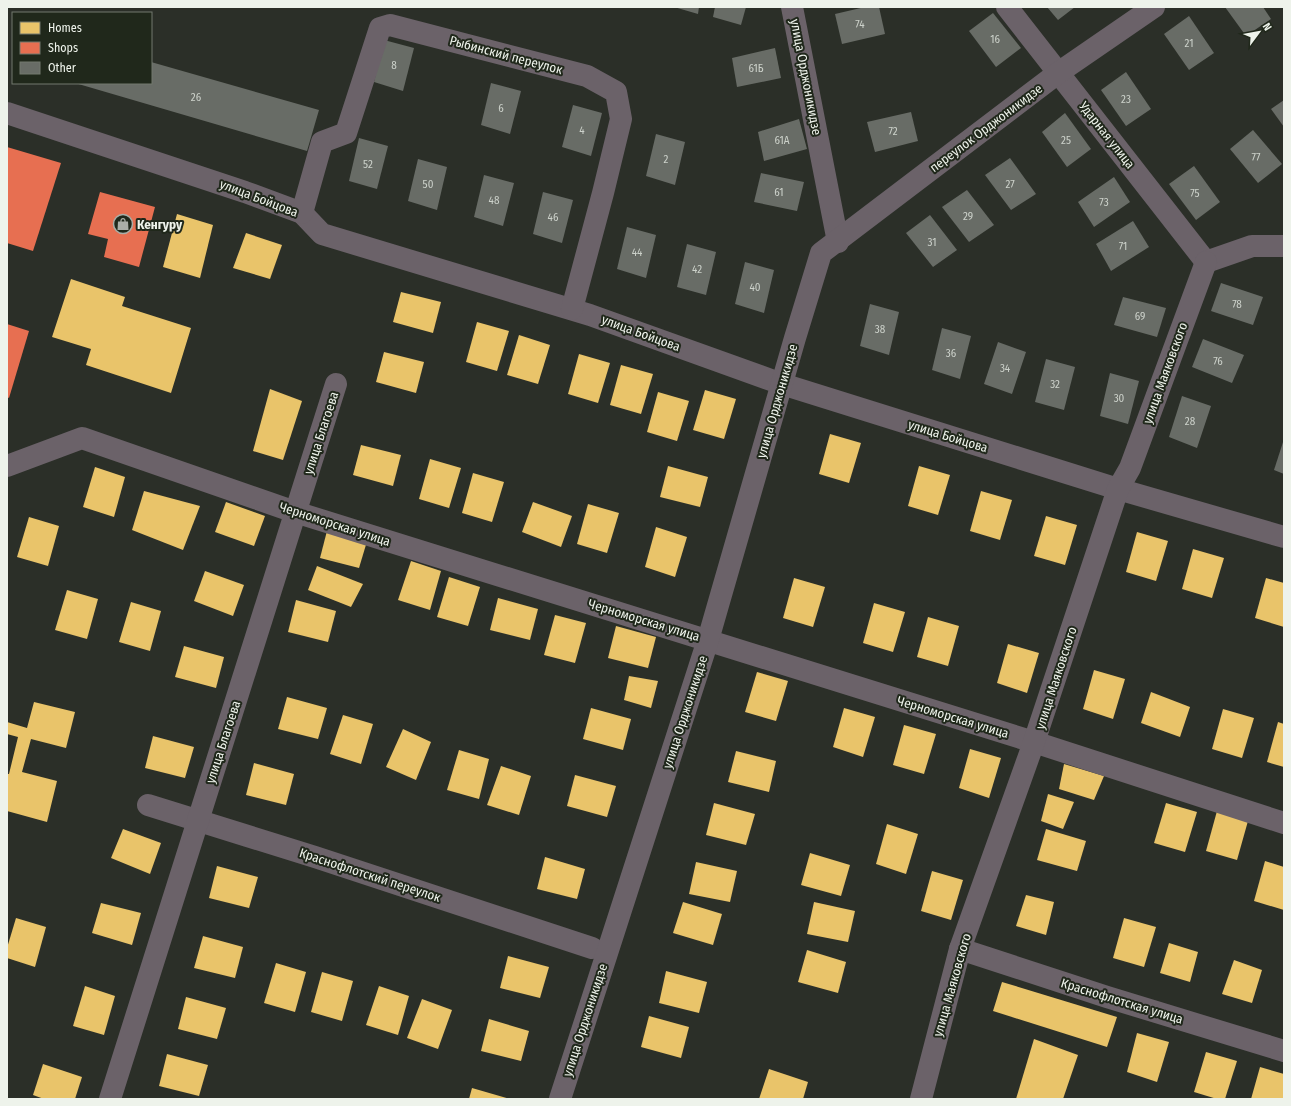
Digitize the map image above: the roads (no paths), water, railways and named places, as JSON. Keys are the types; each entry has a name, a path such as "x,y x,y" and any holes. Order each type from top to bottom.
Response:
{"street":[{"name":"улица Орджоникидзе","path":"560,1099 708,640 782,384 830,247 792,7"},
{"name":"Ударная улица","path":"1007,7 1206,262"},
{"name":"переулок Орджоникидзе","path":"830,247 1058,73 1154,7"},
{"name":"Рыбинский переулок","path":"302,213 322,142 346,133 380,28 390,25 587,76 616,92 621,119 572,309"},
{"name":"улица Бойцова","path":"7,113 245,192 302,213 322,234 572,309 782,384 1118,489 1284,537"},
{"path":"1206,262 1252,246 1284,246"},
{"name":"улица Маяковского","path":"921,1099 960,949 1034,742 1118,489 1130,468 1206,262"},
{"name":"улица Благоева","path":"110,1099 336,384"},
{"name":"Черноморская улица","path":"7,466 82,438 295,512 1034,742 1284,823"},
{"name":"Краснофлотский переулок","path":"148,805 314,857 592,948"},
{"name":"Краснофлотская улица","path":"960,949 1107,997 1284,1051"}],"place":[{"name":"Кенгуру","path":"123,224"}]}
